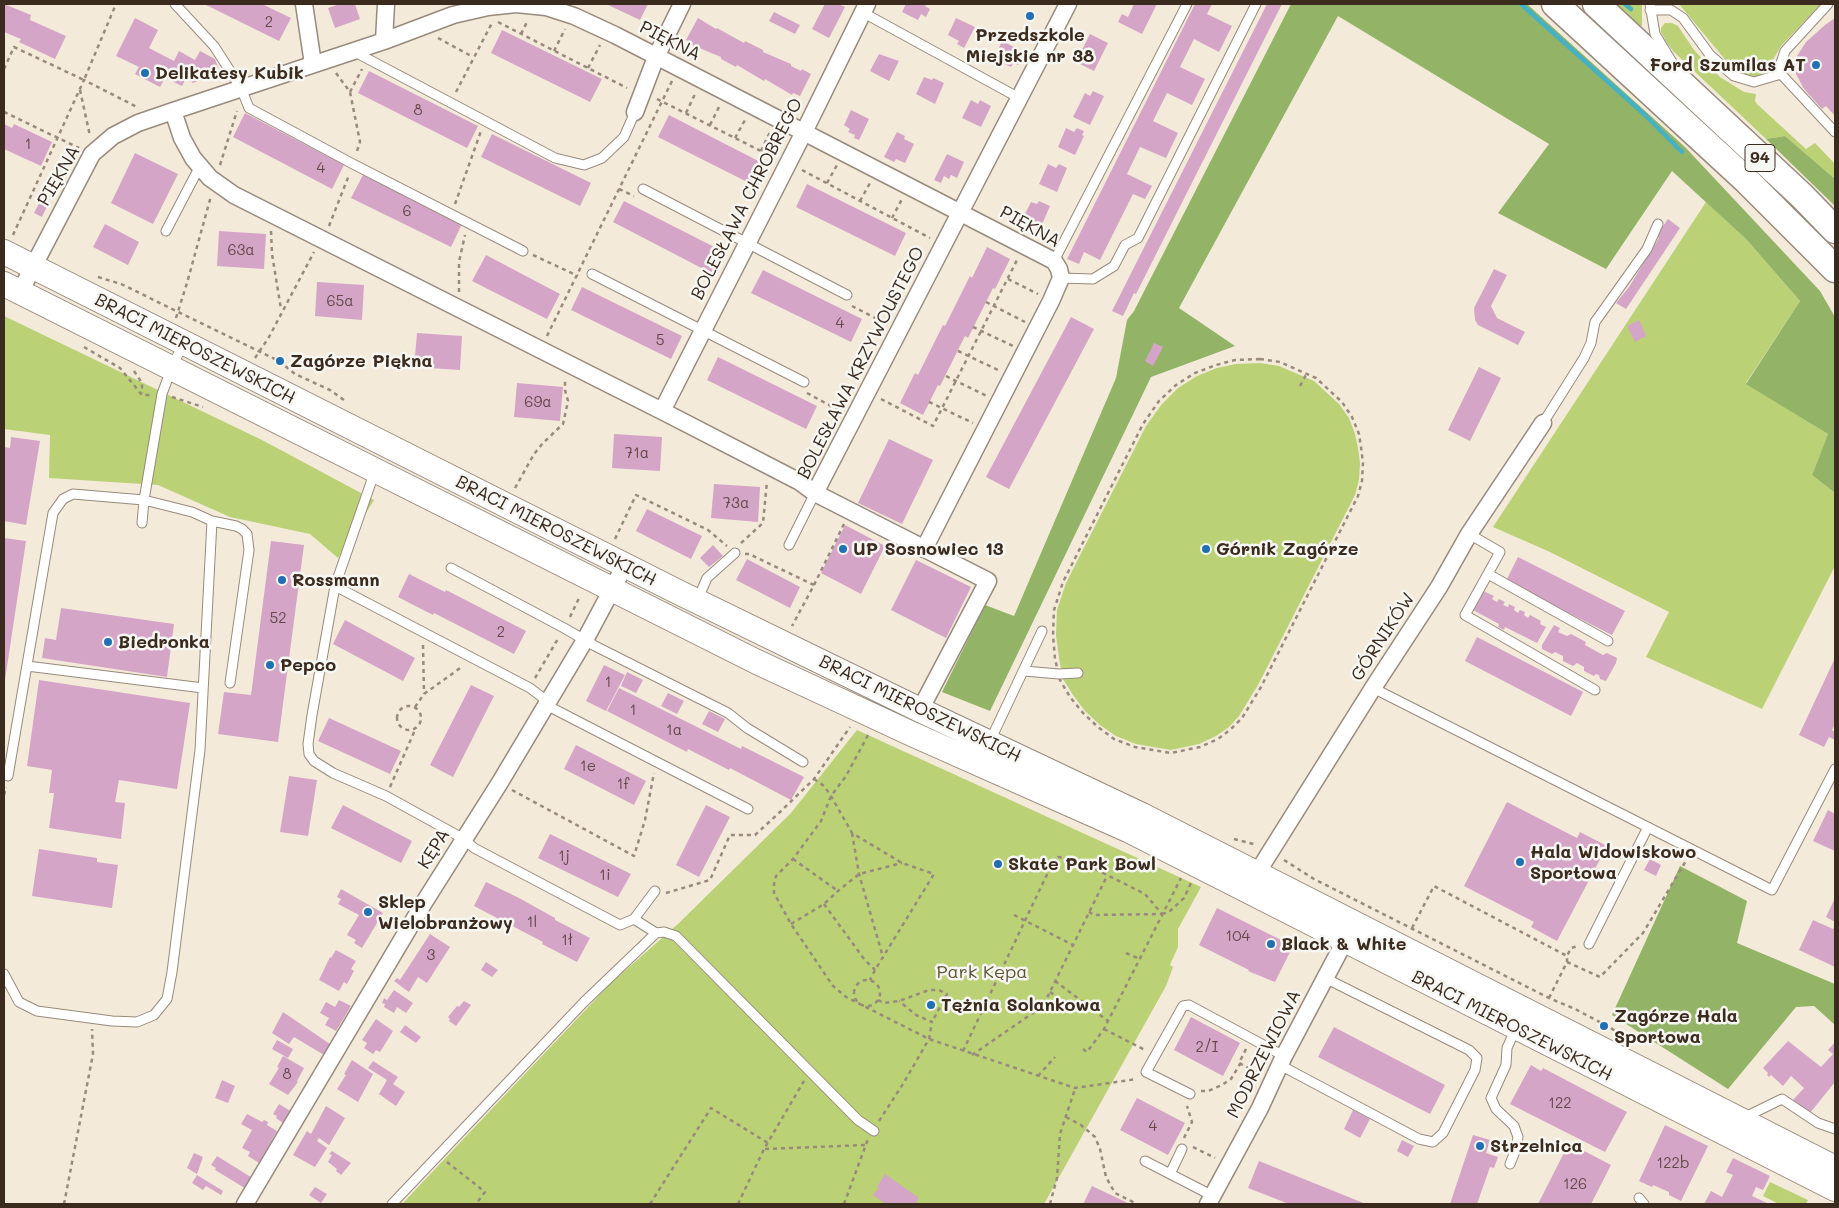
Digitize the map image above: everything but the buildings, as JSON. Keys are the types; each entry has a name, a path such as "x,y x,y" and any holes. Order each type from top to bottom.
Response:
{"main road":[{"name":"94","path":"1555,4 1746,180 1834,268"},
{"name":"94","path":"1596,4 1802,196 1835,230"},
{"name":"BRACI MIEROSZEWSKICH","path":"8,245 32,266 624,565 920,710 985,753 1128,830 1350,931 1835,1168"},
{"name":"BRACI MIEROSZEWSKICH","path":"12,288 757,662 1142,814 1257,873 1350,931 1516,1028 1835,1189"}],"street":[{"path":"304,4 313,64"},
{"path":"384,41 386,4"},
{"name":"PIĘKNA","path":"12,288 32,266 94,152 113,136 157,116 384,41 453,16 488,6 517,4 546,7 574,16 656,57 1054,261 1059,269 1061,278"},
{"path":"634,112 656,57 682,4"},
{"name":"BOLESŁAWA KRZYWOUSTEGO","path":"920,710 988,582 815,493 1068,4"},
{"name":"BOLESŁAWA CHROBREGO","path":"662,411 701,331 748,244 865,8"},
{"path":"173,111 182,138 193,158 210,178 234,195 662,411 800,482 815,493"},
{"path":"924,549 1000,402 1061,278"},
{"name":"GÓRNIKÓW","path":"1257,873 1439,587 1469,534 1543,423"},
{"name":"KĘPA","path":"245,1204 585,640 624,565"},
{"name":"MODRZEWIOWA","path":"1210,1200 1350,931"}],"lane":[{"path":"174,4 214,46 240,88 249,108 353,164 523,250"},
{"path":"1054,261 1187,4"},
{"path":"1061,278 1093,280 1114,266 1125,245 1138,238 1256,4"},
{"path":"1828,4 1785,51 1781,62 1781,74 1835,132"},
{"path":"1684,87 1656,34 1650,7 1664,7 1683,18 1710,55 1734,76 1754,82 1781,74"},
{"path":"865,8 1021,98"},
{"path":"353,51 555,158 584,165 602,158 624,138 634,112"},
{"path":"166,231 200,166"},
{"path":"643,189 847,295"},
{"path":"1543,423 1584,358 1591,343 1595,322 1647,249 1658,224"},
{"path":"592,274 804,382"},
{"path":"142,523 144,500 162,394 184,342"},
{"path":"375,471 335,586 310,724 309,754 314,761 333,773 386,796 464,839 474,848 620,926 634,919 655,891"},
{"path":"789,545 815,493"},
{"path":"4,775 8,776 53,513 63,499 73,494 144,500 192,512 212,521 236,526 247,534 249,550 230,683"},
{"path":"4,974 19,1002 37,1012 137,1022 154,1015 168,999 200,750 212,521"},
{"path":"1469,534 1500,552 1465,615 1595,690"},
{"path":"697,601 708,578 736,550"},
{"path":"451,568 594,646 728,713 747,728 802,762"},
{"path":"1488,574 1608,641"},
{"path":"335,586 530,688 547,701 552,708 748,809"},
{"path":"985,753 1042,631"},
{"path":"27,666 204,688"},
{"path":"1024,670 1059,674 1078,673"},
{"path":"1373,688 1772,890 1835,769"},
{"path":"1589,944 1648,827"},
{"path":"634,919 656,933"},
{"path":"392,1204 584,1002 656,933 664,932 676,936 858,1120 874,1131"},
{"path":"1190,1094 1146,1072 1183,1006 1189,1006 1251,1039 1282,1060 1420,1139 1433,1142 1443,1133 1475,1070 1476,1058 1469,1050 1325,978"},
{"path":"1510,1164 1518,1137 1514,1126 1496,1109 1491,1098 1506,1065 1507,1048 1516,1028"},
{"path":"1740,1120 1754,1111 1782,1099 1813,1120 1835,1129"},
{"path":"1170,1174 1182,1149"},
{"path":"1145,1161 1170,1174 1210,1200"}],"path":[{"path":"8,245 84,80 116,4"},
{"path":"521,34 530,17"},
{"path":"451,103 493,20 588,68 663,101 781,161"},
{"path":"554,51 566,26"},
{"path":"430,34 473,57"},
{"path":"588,68 602,41"},
{"path":"4,69 5,63 14,48 157,116"},
{"path":"540,350 663,101 673,77"},
{"path":"80,88 94,152"},
{"path":"686,113 697,90"},
{"path":"710,125 721,102"},
{"path":"4,112 58,138 94,152"},
{"path":"735,138 747,116"},
{"path":"451,213 485,120"},
{"path":"761,151 772,129"},
{"path":"827,184 839,162"},
{"path":"796,167 934,240"},
{"path":"860,201 872,179"},
{"path":"178,313 211,195"},
{"path":"892,218 904,196"},
{"path":"459,310 459,262 469,222"},
{"path":"270,225 272,254 282,311"},
{"path":"254,360 258,350 269,337 316,249"},
{"path":"523,250 594,284 604,281"},
{"path":"877,397 933,426 1020,254"},
{"path":"95,276 121,284 196,322 210,326 284,363 295,374 334,393"},
{"path":"1008,279 1051,301"},
{"path":"986,302 1037,328"},
{"path":"974,327 1025,352"},
{"path":"79,343 90,352 120,368 142,395"},
{"path":"958,351 1012,377"},
{"path":"1260,359 1280,362 1307,373 1330,389 1352,417 1362,447 1362,481 1358,496 1344,525 1261,687 1242,718 1231,729 1218,739 1200,747 1171,753 1135,747 1114,739 1083,713 1070,697 1060,680 1053,635 1054,610 1063,582 1143,424 1159,401 1176,385 1216,365 1235,360 1260,359"},
{"path":"1300,386 1307,373"},
{"path":"515,488 543,442 563,424 568,401 564,390 564,376"},
{"path":"946,376 1000,402"},
{"path":"142,383 142,395"},
{"path":"142,395 162,394 205,407"},
{"path":"929,402 986,429"},
{"path":"736,550 763,523 767,480"},
{"path":"615,538 636,495 708,530 736,550 749,554 814,585"},
{"path":"791,628 851,512"},
{"path":"530,688 580,596"},
{"path":"423,632 424,694"},
{"path":"415,708 424,694 473,659"},
{"path":"386,796 421,718 418,710 415,708 404,707 400,709 397,716 398,724 408,731 416,729"},
{"path":"655,891 668,894 710,880 730,835 755,835 814,779 854,721"},
{"path":"871,729 846,776 831,796 821,821 793,859 776,876 774,893 791,924 833,986 846,997 928,1039 1075,1088 1136,1079 1150,1074"},
{"path":"499,784 634,856 645,820 657,761"},
{"path":"814,779 824,786 852,833 859,874 883,957"},
{"path":"852,833 902,863 934,874 870,980"},
{"path":"1567,962 1600,977 1643,933 1681,871 1692,849"},
{"path":"962,1051 1051,866 1058,857 1075,859 1145,894 1162,914"},
{"path":"793,859 838,891"},
{"path":"791,924 824,904 859,874 902,863"},
{"path":"1083,1049 1087,1052 1104,1029 1184,873"},
{"path":"972,1054 1043,1006 1108,876"},
{"path":"1090,912 1094,915 1162,914 1169,912 1184,898 1194,878"},
{"path":"1412,928 1434,886 1566,956"},
{"path":"824,904 864,959 875,970"},
{"path":"1014,915 1073,945"},
{"path":"1549,998 1567,962 1566,956 1571,948 1589,944"},
{"path":"1126,953 1140,959"},
{"path":"1490,968 1549,998 1576,1009 1611,1028 1626,1039"},
{"path":"865,980 870,980 880,990 878,1000 870,1005 860,1003 855,995 857,985 865,980"},
{"path":"1055,981 1108,1020"},
{"path":"844,1204 866,1145 928,1039 932,1022 947,994 939,990 930,990 899,1001 884,1003 878,1000"},
{"path":"1050,992 1060,999"},
{"path":"899,1001 916,1015 932,1022"},
{"path":"64,1204 94,1054 91,1018"},
{"path":"1104,1029 1155,1055"},
{"path":"1229,1166 1182,1141 1192,1122 1186,1102 1192,1091 1208,1091 1222,1086 1231,1079 1251,1039"},
{"path":"1038,1076 1055,1057"},
{"path":"1240,1064 1273,1081"},
{"path":"738,1204 764,1149 810,1071"},
{"path":"1050,1204 1057,1178 1060,1134 1075,1088"},
{"path":"650,1204 711,1108 768,1143"},
{"path":"1066,1117 1081,1125 1095,1137 1100,1149 1106,1177 1115,1193 1137,1204"},
{"path":"764,1149 866,1145"},
{"path":"439,1155 485,1192 476,1204"}],"green space":[{"path":"1291,4 1527,4 1685,147 1820,291 1835,317 1835,493 1812,475 1828,434 1746,384 1800,301 1746,239 1672,171 1606,269 1498,213 1549,144 1338,16 1179,308 1235,346 1151,377 990,711 942,692 985,605 1014,616 1116,378 1127,320 1134,311"},
{"path":"1613,4 1642,4 1642,26 1639,26"},
{"path":"1679,4 1821,4 1781,46 1769,67 1758,77 1743,74 1728,63"},
{"path":"1665,23 1672,23 1678,26 1694,50 1720,77 1744,92 1756,94 1755,101 1757,104 1806,149 1815,143 1835,164 1835,179 1785,136 1766,139 1674,52 1661,32 1661,28"},
{"path":"1785,136 1835,179 1835,206 1766,139"},
{"path":"1706,202 1746,239 1800,301 1746,383 1828,434 1812,475 1835,493 1835,566 1762,709 1646,657 1669,612 1550,552 1493,527"},
{"path":"4,316 262,440 374,500 338,558 310,534 230,517 158,485 49,478 50,435 4,429"},
{"name":"Górnik Zagórze","path":"1260,363 1279,366 1314,381 1339,404 1349,418 1358,448 1360,463 1359,480 1355,495 1258,685 1239,716 1229,727 1199,744 1171,750 1136,744 1116,736 1100,725 1085,711 1063,679 1056,635 1057,610 1066,583 1146,426 1162,404 1178,388 1197,376 1217,368 1236,364"},
{"name":"Park Kępa","path":"857,730 1201,887 1178,929 1178,947 1170,965 1173,967 1166,986 1044,1204 402,1204 610,984 679,923 791,813"},
{"path":"1680,866 1747,901 1737,943 1835,984 1835,1025 1814,1006 1796,1007 1728,1089 1612,1015"},
{"path":"1770,1182 1808,1200 1806,1204 1779,1204 1763,1196"}],"waterway":[{"path":"1521,4 1644,114 1682,152"},
{"path":"1625,4 1631,9"}],"place":[{"name":"Przedszkole Miejskie nr 38","path":"1030,16"},
{"name":"Ford Szumilas AT","path":"1816,65"},
{"name":"Delikatesy Kubik","path":"145,73"},
{"name":"Zagórze Piękna","path":"280,361"},
{"name":"UP Sosnowiec 13","path":"843,549"},
{"name":"Górnik Zagórze","path":"1206,549"},
{"name":"Rossmann","path":"282,580"},
{"name":"Biedronka","path":"108,642"},
{"name":"Pepco","path":"270,665"},
{"name":"Hala Widowiskowo Sportowa","path":"1520,862"},
{"name":"Skate Park Bowl","path":"998,864"},
{"name":"Sklep Wielobranżowy","path":"368,912"},
{"name":"Black & White","path":"1271,944"},
{"name":"Tężnia Solankowa","path":"931,1005"},
{"name":"Zagórze Hala Sportowa","path":"1604,1026"},
{"name":"Strzelnica","path":"1480,1146"}]}
